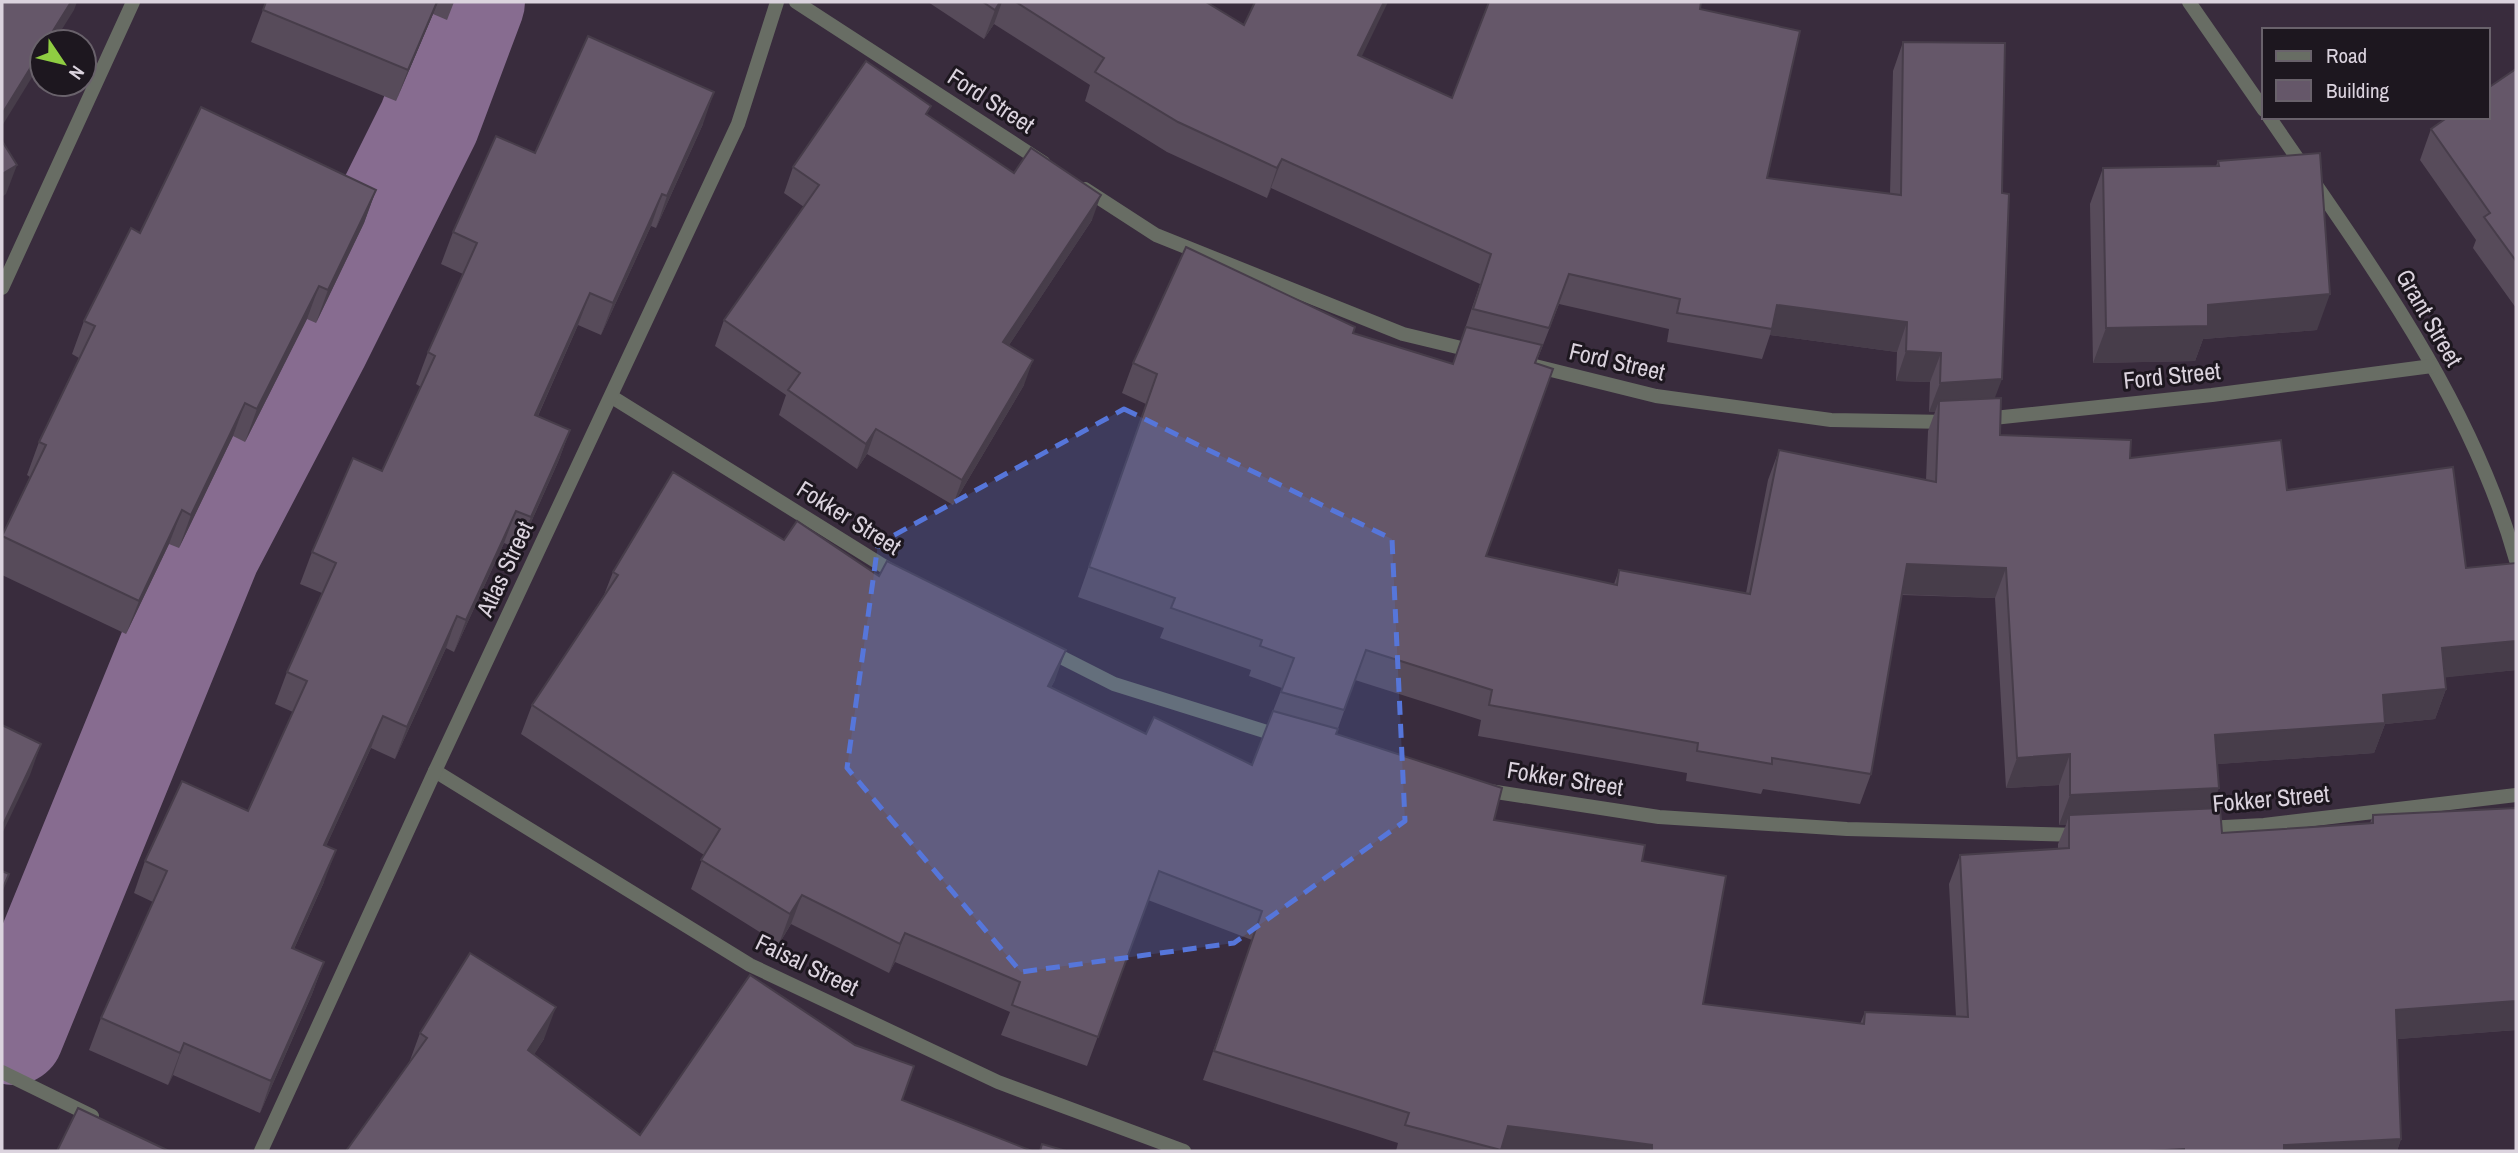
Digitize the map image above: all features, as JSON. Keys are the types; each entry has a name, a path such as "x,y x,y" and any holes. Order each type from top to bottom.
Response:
{"street":[{"name":"Atlas Street","path":"261,1151 435,771 738,124 777,2"},
{"name":"Ford Street","path":"796,2 1052,167"},
{"path":"2189,2 2262,107"},
{"path":"2,288 131,3"},
{"name":"Grant Street","path":"2270,119 2401,309 2475,453 2516,560"},
{"path":"1075,183 1156,235 1403,334 1496,356"},
{"name":"Ford Street","path":"1523,363 1656,396 1831,420 1952,422 2212,395 2432,366"},
{"name":"Fokker Street","path":"612,397 883,568 908,580"},
{"path":"1029,641 1114,684 1290,739"},
{"name":"Faisal Street","path":"435,771 750,965 998,1082 1184,1151"},
{"name":"Fokker Street","path":"1471,786 1660,817 1847,829 2090,835"},
{"name":"Fokker Street","path":"2183,830 2264,825 2516,795"},
{"path":"2,1072 104,1124"}],"highlighted area":[{"path":"1124,409 1392,539 1405,821 1234,943 1021,972 847,768 878,544"}],"building":[{"path":"2,2 71,2 55,28 28,28 28,72 2,114"},
{"path":"266,2 437,2 408,70 263,10"},
{"path":"983,2 1000,2 995,10"},
{"path":"1016,2 1206,2 1244,25 1255,2 1384,2 1358,55 1452,98 1489,2 1701,2 1700,9 1800,31 1767,178 1901,195 1903,42 2005,43 2002,193 2009,194 2002,379 1940,383 1941,353 1906,351 1907,322 1777,305 1772,329 1677,313 1680,299 1569,274 1549,328 1473,309 1491,254 1282,159 1277,168 1178,122 1095,72 1104,58"},
{"path":"588,36 714,92 667,196 662,194 613,303 590,293 535,415 570,430 531,517 516,511 466,620 457,616 407,727 383,716 324,845 336,850 292,948 324,962 271,1081 184,1043 180,1053 101,1018 167,871 145,861 182,781 248,811 307,681 287,672 336,563 312,552 353,458 382,471 435,356 428,352 477,243 453,232 496,136 535,153"},
{"path":"866,61 931,106 926,114 1014,173 1031,148 1101,195 1003,342 1033,360 962,480 876,429 866,444 788,390 800,373 724,320 819,185 793,167"},
{"path":"2516,69 2516,261 2484,217 2490,213 2431,129 2445,119 2490,119 2490,87"},
{"path":"201,107 376,190 328,290 319,286 257,409 245,403 191,515 182,510 139,601 2,536 46,445 39,442 95,326 84,321 131,228 140,233"},
{"path":"2,141 17,165 2,174"},
{"path":"2320,153 2330,294 2208,305 2208,326 2106,328 2103,168 2219,166 2218,161"},
{"path":"1186,247 1355,327 1353,333 1453,364 1466,327 1542,345 1535,363 1553,369 1486,556 1617,585 1619,570 1750,594 1779,450 1936,482 1939,401 2001,398 2000,435 2131,440 2130,458 2281,440 2287,490 2453,467 2466,568 2516,563 2516,641 2442,648 2446,689 2383,695 2385,723 2215,735 2219,788 2070,795 2070,754 2017,758 2006,568 1907,564 1871,774 1772,758 1772,764 1697,751 1698,743 1489,705 1492,690 1366,650 1344,710 1281,692 1294,658 1260,646 1262,640 1171,608 1175,598 1089,567 1157,374 1133,363"},
{"path":"673,472 784,540 797,521 879,576 887,561 1066,650 1048,686 1146,734 1154,717 1252,765 1273,711 1338,729 1336,734 1502,788 1494,820 1645,845 1642,861 1726,876 1703,1004 1864,1024 1865,1012 1968,1017 1960,855 2069,848 2069,815 2220,808 2222,833 2373,823 2373,815 2516,808 2516,1001 2396,1010 2401,1139 2284,1145 2284,1151 1652,1151 1652,1145 1508,1126 1501,1150 1405,1125 1409,1113 1214,1051 1262,911 1159,871 1098,1037 1012,1005 1020,982 905,933 900,944 802,895 790,914 701,860 720,829 532,705 618,575 613,572"},
{"path":"2,725 41,744 2,827"},
{"path":"2,871 9,874 2,890"},
{"path":"470,953 556,1007 528,1050 640,1135 750,975 855,1045 914,1066 902,1100 1032,1151 346,1151 427,1038 420,1033"},
{"path":"78,1108 169,1151 57,1151"},
{"path":"1042,1144 1066,1151 1040,1151"}],"waterway":[{"path":"13,1034 210,551 319,343 429,122 474,2"}]}
